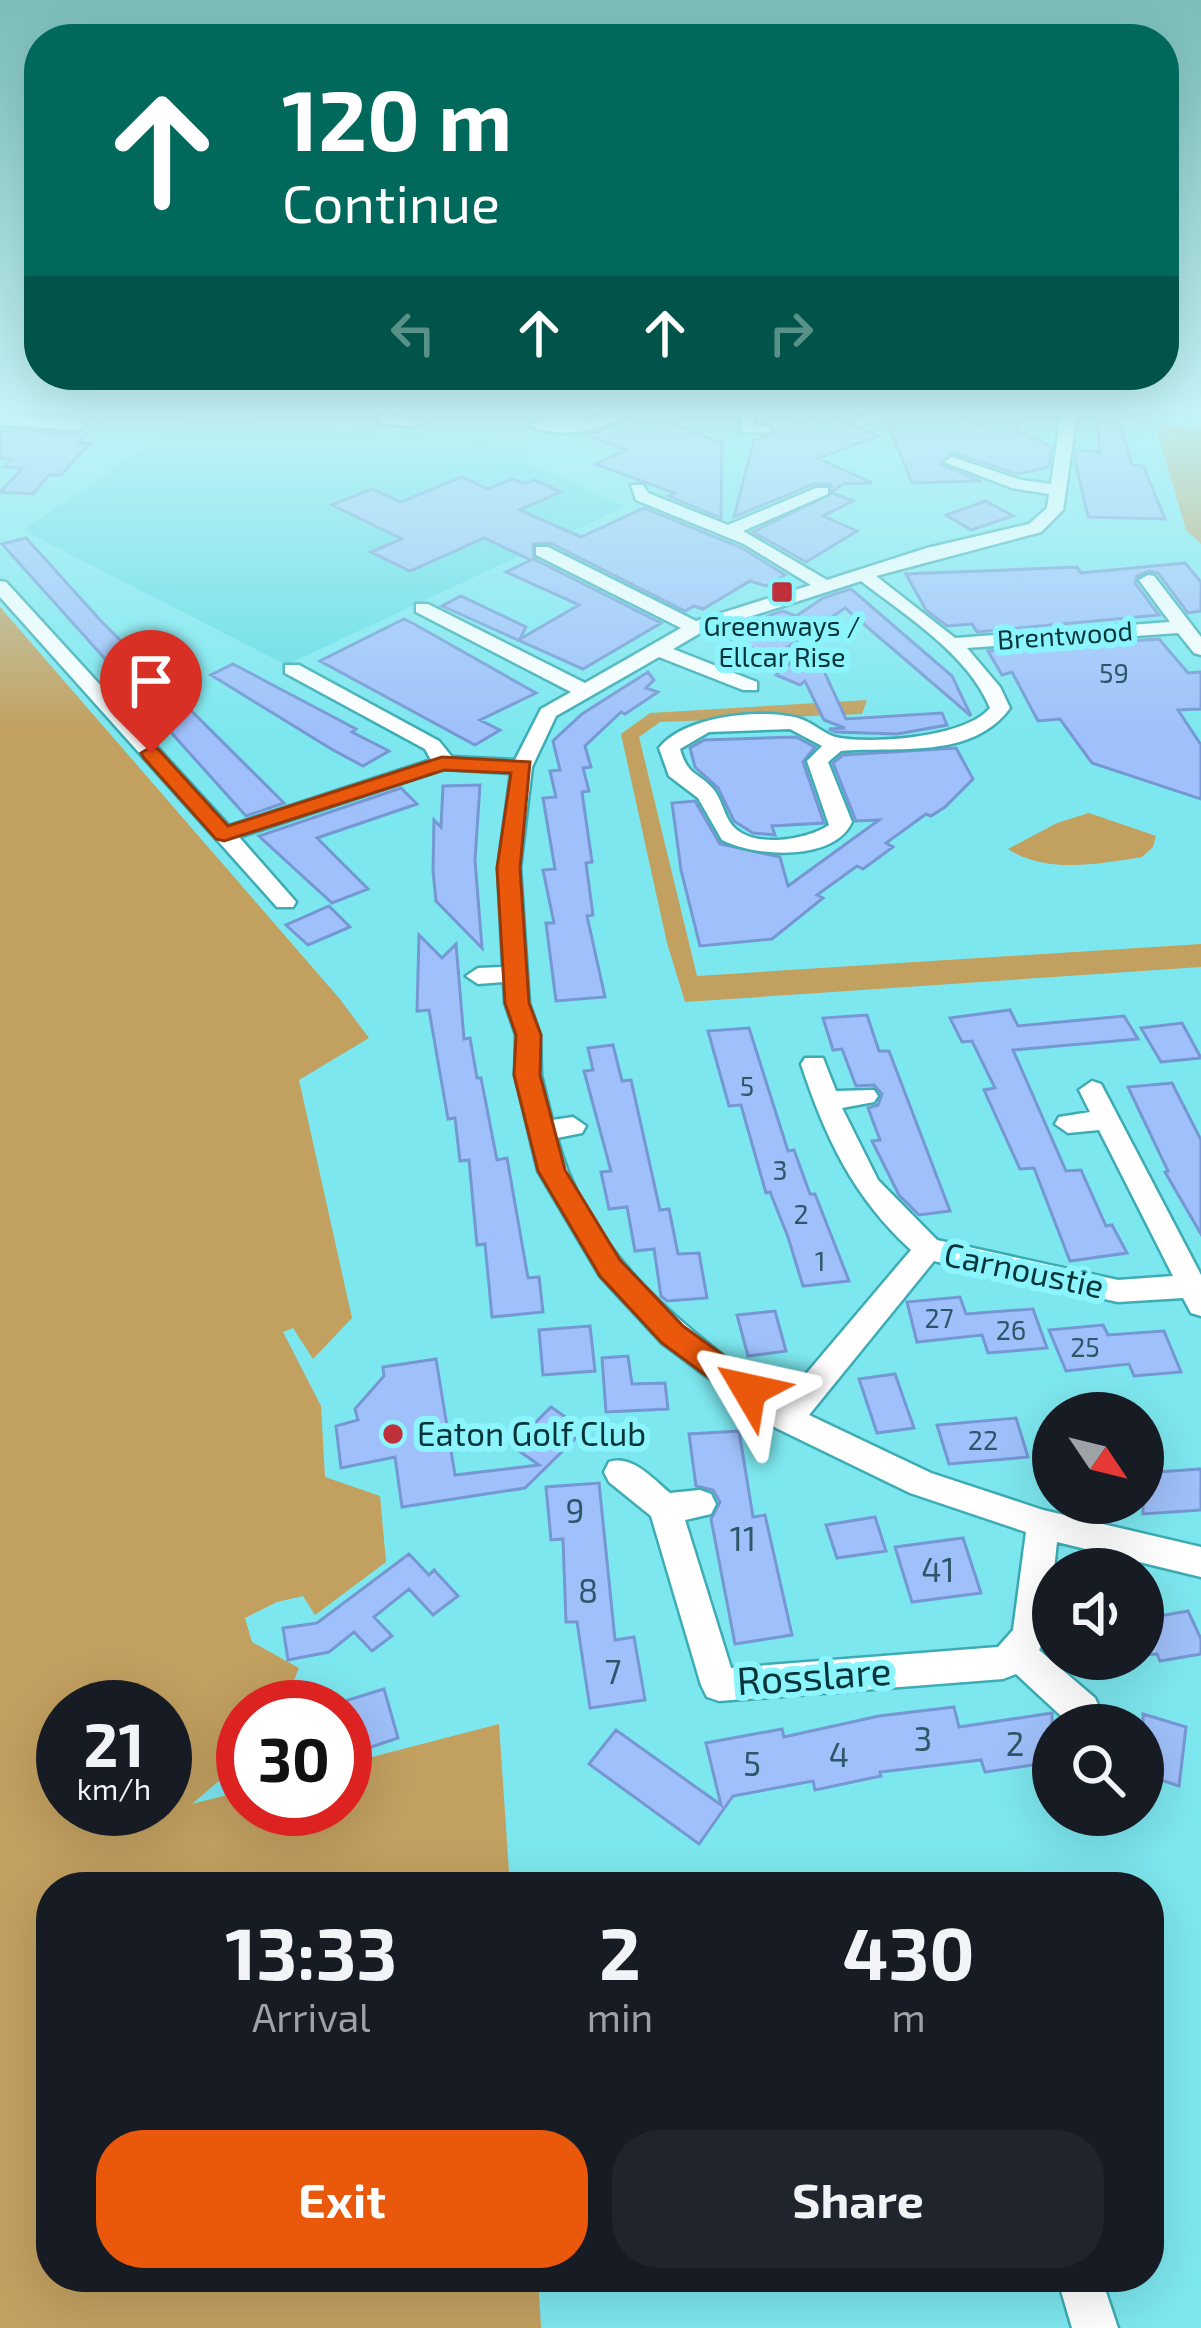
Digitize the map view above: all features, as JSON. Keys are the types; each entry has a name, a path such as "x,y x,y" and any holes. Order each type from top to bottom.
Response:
{"street":[{"path":"691,516 729,531 826,587"},
{"path":"729,531 760,516"},
{"path":"1032,1520 921,1484 787,1418 672,1335 610,1268 551,1171 539,1131 527,1075 528,1035 517,1003 509,868 522,767 548,712 695,628 947,548 1035,528 1048,516"},
{"path":"542,551 593,568 695,628"},
{"name":"Brentwood","path":"835,745 817,761 839,828 826,838 759,844 727,833 703,790 676,772 669,748 677,736 693,729 794,723 835,745 949,737 988,724 1000,708 998,697 946,644 864,575"},
{"name":"Brentwood","path":"1148,580 1201,649"},
{"path":"9,586 285,902"},
{"path":"422,608 475,628 583,691"},
{"name":"Brentwood","path":"946,644 1184,628"},
{"path":"654,648 743,678"},
{"path":"296,677 433,746 441,753 442,764"},
{"path":"224,835 442,764 522,767"},
{"path":"478,976 516,974"},
{"name":"Carnoustie","path":"814,1064 858,1178 891,1217 928,1249 1118,1291 1196,1295"},
{"name":"Carnoustie","path":"1092,1090 1196,1295"},
{"path":"826,1101 865,1096"},
{"path":"1068,1124 1105,1120"},
{"path":"539,1131 573,1126"},
{"name":"Carnoustie","path":"787,1418 928,1249"},
{"name":"Rosslare","path":"620,1472 682,1506 718,1684 1003,1663 1018,1654"},
{"path":"1075,1704 1018,1654 1030,1634 1043,1524 1201,1562"},
{"path":"1083,2292 1096,2328"}],"shaded area":[{"path":"44,516 605,516 286,665 23,530"},
{"path":"1182,516 1201,516 1201,544 1186,530"},
{"path":"0,607 369,1038 299,1080 352,1318 313,1359 293,1328 283,1332 321,1406 325,1477 380,1496 386,1562 315,1615 303,1596 277,1602 245,1618 252,1642 299,1668 294,1680 216,1680 216,1783 192,1804 216,1798 216,1836 372,1836 372,1757 499,1724 509,1872 36,1872 36,2292 539,2292 541,2328 0,2328"},
{"path":"867,700 862,714 660,722 639,737 697,976 1201,944 1201,967 685,1002 667,943 621,734 650,713"},
{"path":"1089,813 1156,836 1153,847 1142,857 1073,865 1039,862 1008,849 1057,823"}],"building":[{"path":"354,516 532,516 581,537 627,516 663,516 742,548 785,575 766,586 750,581 703,609 694,606 685,611 550,543 533,544 534,559 661,623 583,669 442,606 461,596 526,627 520,639 579,605 506,572 531,560 484,538 410,571 371,552 402,539"},
{"path":"786,516 824,516 857,531 806,562 753,532"},
{"path":"947,516 1013,516 971,530"},
{"path":"1164,516 1165,519 1088,517"},
{"path":"26,538 102,622 284,803 246,816 2,544"},
{"path":"1185,563 1201,582 1201,611 1188,613 1158,573 1149,571 1137,576 1135,583 1159,615 977,632 972,624 947,626 926,610 906,574 1077,567 1081,573"},
{"path":"851,589 952,676 971,716 845,608 772,657 733,640 770,615 783,611 796,616 823,598"},
{"path":"404,619 536,693 480,720 500,730 475,745 320,661"},
{"path":"1159,639 1188,673 1201,672 1201,709 1178,710 1201,745 1201,799 1092,763 1060,719 1038,721 1012,672 1002,675 988,651"},
{"path":"789,646 827,663 822,667 846,719 942,713 947,725 897,734 829,729 845,728 824,720 805,681 800,685 776,675 795,659"},
{"path":"233,664 389,751 363,766 333,750 211,675"},
{"path":"648,672 654,680 646,688 658,692 625,714 621,712 585,746 591,767 583,768 589,791 582,792 592,862 586,863 593,915 587,916 605,997 556,1001 546,923 554,923 543,870 555,869 543,798 556,797 550,771 560,770 553,741 582,714"},
{"path":"796,737 815,747 803,762 824,823 772,826 775,835 753,833 734,821 718,788 695,767 690,748 704,740"},
{"path":"956,748 973,779 945,807 931,816 926,814 886,843 893,847 817,895 823,898 772,939 700,946 681,870 672,803 695,801 720,844 780,857 788,886 879,820 856,821 833,763 843,755"},
{"path":"480,785 475,860 482,948 436,901 433,871 434,820 441,827 443,786"},
{"path":"401,788 417,804 317,838 368,889 332,903 259,836"},
{"path":"329,906 350,927 308,945 286,925"},
{"path":"419,935 442,958 456,944 464,1039 470,1038 477,1078 481,1078 497,1160 507,1158 528,1278 539,1277 543,1312 492,1317 485,1244 477,1245 469,1160 460,1161 455,1118 448,1119 429,1010 417,1011"},
{"path":"1010,1010 1018,1026 1124,1016 1138,1039 1013,1050 1066,1171 1081,1170 1106,1226 1112,1225 1127,1253 1070,1261 1034,1168 1020,1169 984,1090 995,1088 972,1041 962,1042 950,1018"},
{"path":"867,1015 879,1051 889,1051 950,1211 919,1215 899,1195 872,1141 880,1140 868,1108 878,1105 882,1094 874,1085 856,1086 842,1049 833,1050 823,1018"},
{"path":"1182,1023 1201,1058 1161,1062 1141,1028"},
{"path":"749,1028 788,1151 794,1150 810,1194 815,1194 849,1281 803,1286 788,1237 770,1192 766,1193 741,1105 729,1106 708,1031"},
{"path":"613,1045 622,1081 631,1080 660,1210 669,1209 678,1254 699,1253 707,1298 667,1301 661,1296 654,1249 635,1251 627,1207 609,1209 601,1172 611,1171 584,1071 593,1070 588,1048"},
{"path":"1172,1083 1201,1140 1201,1234 1165,1172 1128,1087"},
{"path":"960,1297 966,1314 1033,1309 1047,1348 988,1353 982,1335 917,1342 907,1302"},
{"path":"775,1311 786,1351 748,1356 737,1315"},
{"path":"1103,1325 1108,1335 1164,1331 1181,1372 1134,1376 1129,1364 1066,1371 1049,1330"},
{"path":"590,1326 595,1371 543,1375 539,1330"},
{"path":"628,1356 632,1384 665,1383 668,1409 606,1412 602,1358"},
{"name":"Eaton Golf Club","path":"436,1359 455,1475 539,1465 512,1446 551,1407 584,1430 525,1488 402,1507 395,1457 341,1468 336,1426 358,1420 355,1409 384,1376 383,1367"},
{"path":"895,1374 914,1428 877,1433 859,1379"},
{"path":"1016,1418 1028,1457 949,1464 937,1425"},
{"path":"739,1431 753,1517 765,1515 792,1635 735,1644 711,1519 720,1502 713,1490 696,1486 689,1434"},
{"path":"1201,1469 1201,1510 1164,1513 1164,1472"},
{"path":"599,1483 615,1640 634,1637 645,1700 590,1708 577,1622 566,1622 563,1539 551,1540 546,1487"},
{"path":"875,1517 886,1551 837,1558 826,1525"},
{"path":"963,1538 981,1593 912,1602 895,1547"},
{"path":"409,1554 429,1575 434,1570 458,1596 433,1615 409,1589 374,1617 392,1636 372,1651 354,1632 329,1652 288,1660 283,1628 317,1623"},
{"path":"1188,1611 1201,1639 1201,1654 1164,1660 1164,1615"},
{"path":"384,1689 398,1738 372,1747 372,1693"},
{"path":"954,1707 959,1727 1032,1716 1032,1765 985,1772 981,1760 880,1772 881,1776 815,1790 813,1781 733,1796 699,1844 589,1764 616,1730 721,1805 706,1743 782,1729 784,1737 879,1716"},
{"path":"1164,1720 1186,1727 1179,1786 1164,1781"}],"place":[{"name":"Greenways / Ellcar Rise","path":"782,592"},
{"name":"Eaton Golf Club","path":"393,1434"}],"route":[{"path":"151,753 224,835 401,773 462,762 522,767 509,868 517,1003 528,1035 527,1075 551,1171 610,1268 672,1335 749,1390"}]}
